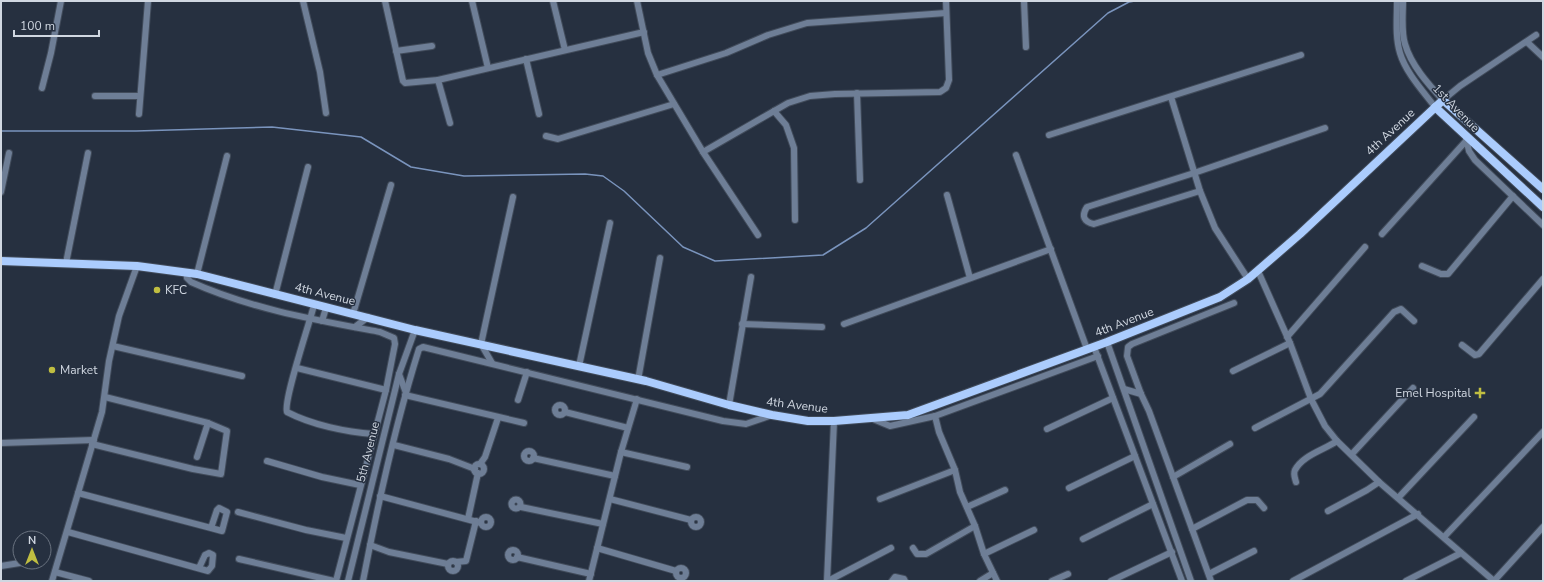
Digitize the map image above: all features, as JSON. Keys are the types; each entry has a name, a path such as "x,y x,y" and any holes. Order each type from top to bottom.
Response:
{"main road":[{"name":"4th Avenue","path":"1,261 137,266 197,274 415,330 638,380 728,405 772,415 808,421 834,421 908,415 1107,342 1220,297 1258,271 1443,100"},
{"name":"1st Avenue","path":"1443,100 1543,189"},
{"name":"1st Avenue","path":"1435,107 1466,139 1543,207"}],"street":[{"path":"42,88 52,53 61,1"},
{"path":"139,114 148,1"},
{"path":"303,1 320,72 326,113"},
{"path":"385,1 402,81 405,84 438,80 644,32"},
{"path":"472,1 488,68"},
{"path":"553,1 565,50"},
{"path":"637,1 648,53 657,76 703,152 758,235"},
{"path":"703,152 788,103 810,96 857,93 940,92 946,88 949,80 946,1"},
{"path":"1024,1 1026,48"},
{"name":"1st Avenue","path":"1397,1 1400,24 1408,51 1431,87 1443,100"},
{"name":"1st Avenue","path":"1403,1 1397,41 1400,54 1414,80 1435,107"},
{"path":"657,76 726,53 768,36 807,23 946,13"},
{"name":"4th Avenue","path":"1443,100 1483,70 1536,35"},
{"path":"1526,42 1543,57"},
{"path":"396,51 432,46"},
{"path":"1049,135 1301,54"},
{"path":"526,59 539,114"},
{"path":"438,80 450,123"},
{"path":"857,93 860,180"},
{"path":"95,96 140,96"},
{"path":"1171,97 1200,191 1215,228 1248,279"},
{"path":"546,136 558,139 674,104"},
{"path":"774,111 786,126 794,148 795,220"},
{"path":"1200,191 1094,224 1087,222 1084,219 1084,212 1087,207 1194,173 1324,128"},
{"path":"1382,234 1466,139 1475,160 1543,225"},
{"path":"1,192 9,153"},
{"path":"66,263 88,153"},
{"path":"1016,155 1090,348 1098,356 1182,581"},
{"path":"197,274 227,156"},
{"path":"275,294 308,167"},
{"path":"353,314 391,186"},
{"path":"947,195 970,278"},
{"path":"1422,266 1441,274 1448,274 1513,196"},
{"path":"492,363 481,344 513,197"},
{"path":"579,366 610,223"},
{"path":"1232,371 1288,340 1365,247"},
{"path":"844,324 1051,249"},
{"path":"638,380 660,258"},
{"path":"52,581 68,532 105,397 119,316 137,266"},
{"path":"1258,271 1311,398 1325,426 1337,441 1379,482 1399,497 1494,581 1543,527"},
{"path":"186,272 187,278 191,282 220,295 322,321 380,332 394,338 395,344 386,390 335,581 239,558"},
{"path":"728,405 751,278"},
{"path":"1462,345 1475,355 1479,354 1543,279"},
{"path":"1211,581 1149,411 1127,356 1128,347 1138,341 1234,303"},
{"path":"314,305 285,408 287,412 323,424 351,431 374,434"},
{"path":"322,321 326,308"},
{"path":"1255,428 1320,394 1394,312 1401,310 1414,321"},
{"path":"355,327 368,317"},
{"path":"742,324 822,327"},
{"name":"5th Avenue","path":"348,581 399,374 415,330"},
{"path":"1107,342 1191,581"},
{"path":"113,346 242,376"},
{"path":"363,581 380,496 406,394 419,349 423,347 736,424 750,424 772,415"},
{"path":"872,418 890,426 935,416 1098,356"},
{"path":"297,368 386,390"},
{"path":"518,400 527,372"},
{"path":"399,374 406,394"},
{"path":"1352,454 1413,388"},
{"path":"1124,389 1141,394"},
{"path":"406,394 498,418 524,423"},
{"path":"379,415 384,405 394,396"},
{"path":"1,443 93,442 193,470 221,474 228,431 208,423 105,397"},
{"path":"1047,429 1114,398"},
{"path":"589,581 621,452 637,399"},
{"path":"565,412 628,428"},
{"path":"935,416 939,432 955,470 960,492 975,526 984,554 998,581"},
{"path":"1399,497 1474,417"},
{"path":"468,519 476,464 480,464 485,457 498,418"},
{"path":"834,421 828,581 891,548"},
{"path":"197,457 208,423"},
{"path":"1444,537 1543,432"},
{"path":"1296,482 1294,474 1295,469 1308,456 1337,441"},
{"path":"1173,477 1230,444"},
{"path":"394,445 449,459 476,471"},
{"path":"621,452 687,467"},
{"path":"1069,488 1135,456"},
{"path":"533,458 615,476"},
{"path":"267,461 322,477 360,485"},
{"path":"880,499 955,470"},
{"path":"1328,511 1379,482"},
{"path":"967,507 1005,490"},
{"path":"78,493 211,528"},
{"path":"370,545 388,552 448,564 453,561 466,561 479,522 380,496"},
{"path":"610,499 691,520"},
{"path":"1192,529 1247,500 1257,500 1264,508"},
{"path":"1083,539 1153,504"},
{"path":"521,507 603,524"},
{"path":"238,512 306,530 346,538"},
{"path":"1293,581 1418,514"},
{"path":"913,548 917,554 926,554 975,526"},
{"path":"984,554 1034,530"},
{"path":"68,532 199,568"},
{"path":"597,548 676,571"},
{"path":"1111,581 1172,552"},
{"path":"1209,574 1254,552"},
{"path":"1406,581 1461,552"},
{"path":"517,557 591,574"},
{"path":"1,566 12,564"},
{"path":"55,572 89,581"},
{"path":"980,581 993,573"},
{"path":"1052,581 1068,574"},
{"path":"892,581 896,577 904,579 905,581"}],"waterway":[{"path":"1,131 136,131 272,127 361,137 411,167 464,176 585,174 603,176 624,191 683,247 715,261 823,255 866,228 1108,13 1129,2 1135,1"}],"place":[{"name":"KFC","path":"157,290"},
{"name":"Market","path":"52,370"},
{"name":"Emel Hospital","path":"1480,393"}]}
